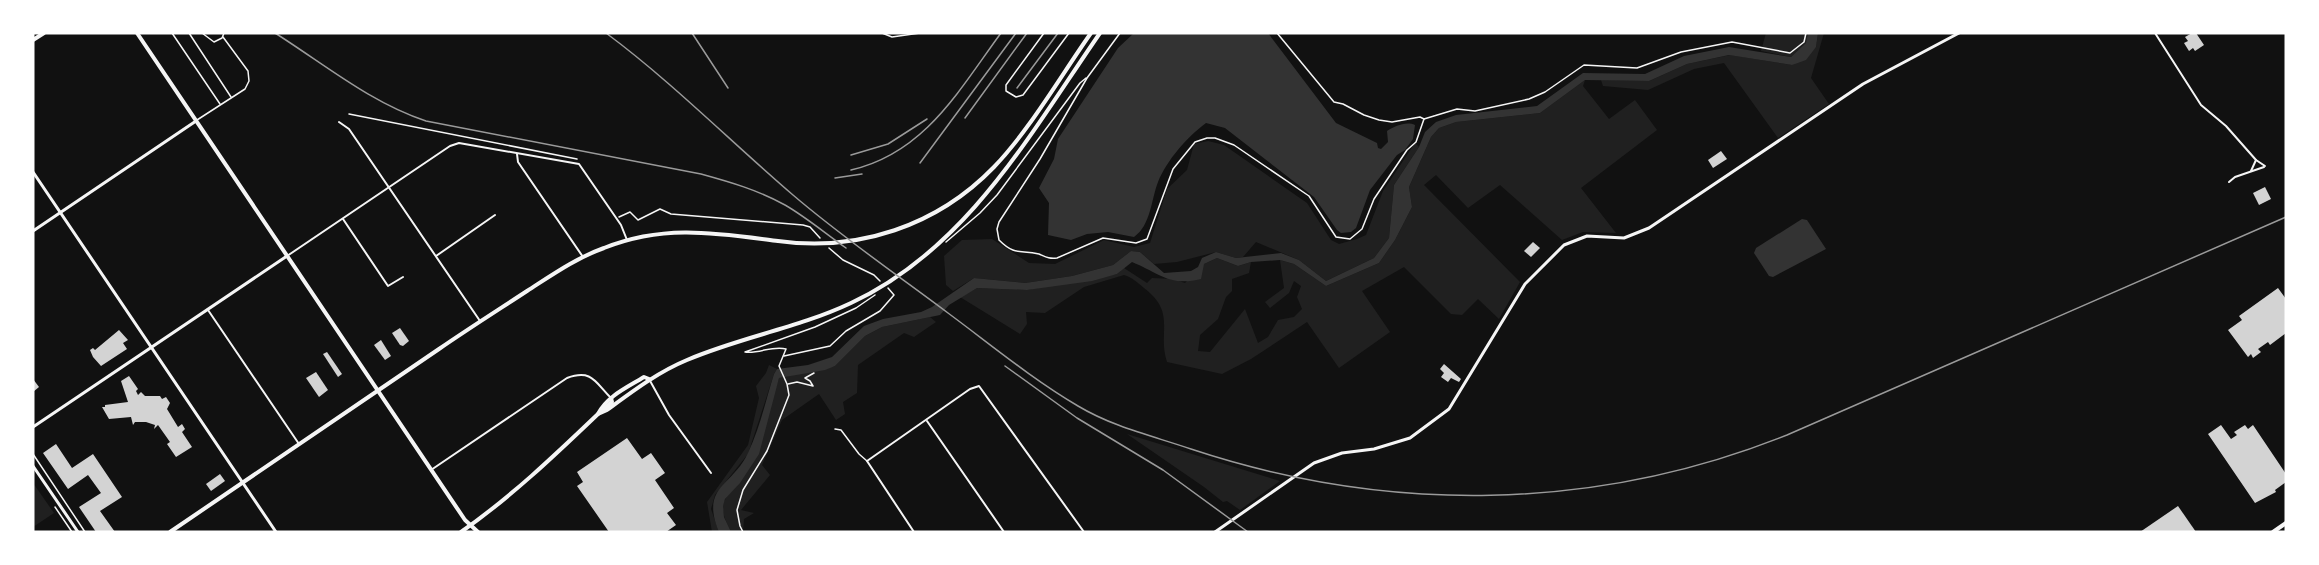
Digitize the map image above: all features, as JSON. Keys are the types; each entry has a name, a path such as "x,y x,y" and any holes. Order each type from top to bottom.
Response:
{"main road":[{"path":"33,40 44,33"},
{"path":"137,33 469,526 477,532"},
{"path":"170,532 480,321 565,266 583,257 627,240 658,233 688,231 807,244 850,242 890,232 928,217 960,196 987,173 1010,148 1091,33"},
{"path":"598,414 607,411 649,379 688,359 798,325 873,294 923,258 966,222 1008,166 1100,33"},
{"path":"461,532 526,482 598,414 611,398 644,377 649,379"},
{"path":"2273,532 2286,523"},
{"path":"469,526 470,532"}],"street":[{"path":"1215,532 1314,463 1341,453 1374,449 1410,438 1432,424 1449,409 1525,284 1564,244 1587,236 1624,238 1649,228 1863,84 1959,33"},
{"path":"2155,33 2201,105 2226,126 2256,160 2265,166 2235,177 2229,182"},
{"path":"33,231 196,121"},
{"path":"339,122 349,129 480,321"},
{"path":"33,427 450,146 459,143 574,163 582,168 616,218 627,240"},
{"path":"517,153 518,162 583,257"},
{"path":"2251,171 2256,160"},
{"path":"33,172 276,532"},
{"path":"436,256 495,215"},
{"path":"343,219 388,286 403,277"},
{"path":"207,309 299,444"},
{"path":"431,470 567,378 581,374 588,376 611,398"},
{"path":"649,379 669,415 711,473"},
{"path":"914,532 867,461 975,386 979,386 1084,532"},
{"path":"926,420 1004,532"},
{"path":"33,465 78,532"}],"lane":[{"path":"172,33 221,105"},
{"path":"189,33 231,98"},
{"path":"202,33 214,42 223,37 224,33"},
{"path":"1044,33 1006,85 1006,91 1016,97 1023,95 1069,33"},
{"path":"196,121 244,89 250,76 223,37"},
{"path":"835,429 841,430 867,461"}],"path":[{"path":"882,33 892,37 920,33"},
{"path":"1120,33 1087,78 1040,159 999,222 997,229 999,240 1018,253 1037,254 1050,259 1103,238 1136,243 1147,239 1173,169 1195,142 1207,138 1215,138 1234,145 1309,196 1336,237 1350,239 1362,229 1374,199 1416,142 1424,119"},
{"path":"1277,33 1334,102 1348,106 1364,115 1392,122 1420,117 1424,119 1457,109 1475,111 1529,99 1545,92 1584,65 1637,68 1681,52 1732,42 1790,53 1804,42 1806,33"},
{"path":"966,222 980,213 997,195 1048,124 1080,83 1087,78"},
{"path":"349,114 448,135 574,157 583,164 582,168"},
{"path":"616,218 630,212 638,220 660,209 670,214 803,225 816,232 843,260 874,275 894,295 880,311 846,330 830,346 792,353 784,357"},
{"path":"792,353 781,347 752,353 745,352 815,327 856,308 873,294"},
{"path":"743,532 737,510 742,490 767,451 788,397 787,384 779,366 786,349"},
{"path":"787,384 797,382 813,386 805,378 814,373"},
{"path":"33,454 85,532"}],"shaded area":[{"path":"1134,33 1268,33 1336,123 1377,143 1378,148 1381,149 1388,142 1387,131 1393,127 1415,125 1413,139 1405,150 1397,155 1370,190 1356,228 1351,232 1341,233 1337,230 1314,197 1225,128 1206,123 1172,157 1158,182 1144,226 1134,237 1108,232 1087,234 1071,240 1048,235 1049,203 1039,188 1054,159 1058,139 1118,48"},
{"path":"1766,33 1808,33 1807,43 1791,57 1761,51"},
{"path":"1808,33 1818,33 1816,47 1806,60 1792,65 1729,55 1687,64 1649,81 1585,80 1540,113 1456,122 1439,128 1431,137 1409,187 1412,207 1395,240 1379,263 1326,286 1294,264 1280,260 1251,262 1238,266 1217,258 1204,264 1201,279 1190,281 1165,278 1132,262 1117,274 1092,281 1027,290 977,288 949,305 940,315 882,327 865,336 835,366 825,370 779,378 759,454 740,483 725,499 724,517 731,532 719,532 713,505 716,496 748,453 777,369 808,365 832,357 864,326 883,319 921,312 974,278 1025,283 1072,276 1113,265 1131,251 1140,252 1164,273 1191,271 1198,267 1202,258 1216,252 1236,258 1281,253 1299,260 1326,281 1374,258 1389,238 1394,185 1419,147 1425,132 1436,122 1456,115 1537,106 1583,73 1645,74 1684,56 1729,47 1791,57 1806,43"},
{"path":"1818,33 1824,33 1811,78 1829,104 1778,138 1724,63 1694,69 1648,90 1603,86 1601,80 1649,81 1687,64 1730,55 1792,65 1816,47"},
{"path":"1585,80 1583,86 1609,119 1635,100 1657,130 1581,188 1616,233 1583,232 1562,240 1500,185 1468,208 1436,175 1424,185 1520,282 1499,319 1478,299 1462,315 1451,314 1404,267 1362,291 1390,332 1339,368 1307,322 1251,359 1222,374 1167,362 1164,351 1163,314 1160,306 1144,288 1124,275 1084,287 1045,313 1026,312 1027,324 1020,334 960,297 977,288 1027,290 1117,274 1124,268 1147,283 1152,278 1173,279 1185,283 1204,264 1217,258 1238,266 1251,262 1249,273 1232,279 1232,291 1226,297 1218,319 1200,335 1198,351 1210,352 1245,309 1258,343 1268,337 1278,320 1294,317 1302,309 1297,297 1301,286 1294,281 1289,293 1270,308 1265,302 1284,288 1280,260 1294,264 1326,286 1379,263 1395,240 1412,207 1409,187 1431,137 1439,128 1456,122 1540,113"},
{"path":"1208,141 1224,145 1307,203 1331,240 1339,244 1366,235 1383,191 1415,143 1419,147 1394,185 1389,238 1374,258 1326,281 1299,260 1256,242 1243,257 1236,258 1216,252 1177,262 1154,264 1140,252 1131,251 1113,265 1072,276 1025,283 974,278 953,291 946,285 944,256 962,240 992,239 1029,263 1055,264 1104,240 1134,247 1150,243 1167,189 1187,170 1194,144"},
{"path":"1802,219 1807,220 1826,249 1773,277 1769,276 1754,253 1756,248"},
{"path":"930,317 936,322 914,337 904,333 858,365 857,393 843,402 845,414 836,420 819,394 782,420 762,465 770,475 741,510 754,513 744,519 743,532 731,532 724,516 724,501 741,479 762,429 779,378 835,366 865,336 882,327"},
{"path":"769,365 777,369 748,454 715,495 711,509 719,532 712,532 707,502 748,445 759,398 756,386"},
{"path":"1127,434 1280,481 1240,510 1227,501 1223,502"},
{"path":"33,483 54,513 33,527"}],"building":[{"path":"2196,33 2204,45 2195,51 2193,48 2189,51 2184,43 2188,41 2185,37"},
{"path":"1721,151 1727,159 1713,168 1708,160"},
{"path":"2265,187 2271,199 2259,205 2253,193"},
{"path":"1533,242 1540,248 1531,257 1524,251"},
{"path":"2278,288 2286,299 2286,333 2270,345 2268,342 2258,349 2261,352 2253,358 2251,354 2248,357 2228,330 2242,320 2239,316"},
{"path":"400,328 409,341 403,346 392,333"},
{"path":"119,330 128,340 123,343 127,349 101,366 90,350 93,348 95,350"},
{"path":"381,340 391,356 385,360 374,345"},
{"path":"327,352 342,374 338,377 323,354"},
{"path":"1444,364 1461,379 1459,382 1451,378 1448,382 1441,377 1444,373 1440,369"},
{"path":"316,372 328,390 319,397 306,378"},
{"path":"129,376 138,389 136,391 138,395 141,392 145,396 160,396 162,399 166,397 170,403 167,409 178,427 182,424 185,429 182,432 192,447 176,457 167,444 170,442 158,425 154,429 155,425 146,422 135,422 133,425 131,417 109,419 102,407 128,402 121,381"},
{"path":"33,379 39,387 33,392"},
{"path":"2221,425 2231,439 2237,435 2234,432 2245,425 2248,429 2253,425 2286,474 2286,482 2275,490 2276,492 2255,503 2208,434"},
{"path":"627,438 642,459 651,453 665,473 655,480 674,508 667,513 676,525 666,532 609,532 577,486 583,482 577,472"},
{"path":"56,444 72,468 93,454 122,497 100,511 115,532 96,532 79,507 101,493 88,475 68,489 43,453"},
{"path":"220,474 225,481 211,491 206,484"},
{"path":"2178,506 2196,532 2140,532"}],"railway":[{"path":"275,33 348,82 386,104 426,121 723,180 785,205 846,248"},
{"path":"606,33 654,71 770,175 831,226 1061,396 1105,420 1191,449 1265,470 1340,485 1415,493 1490,495 1566,490 1640,479 1714,460 1787,435 2286,217"},
{"path":"692,33 728,88"},
{"path":"851,170 877,162 920,134 955,97 1001,33"},
{"path":"920,163 1016,33"},
{"path":"965,118 1027,33"},
{"path":"1017,88 1058,33"},
{"path":"851,155 888,144 927,119"},
{"path":"835,178 862,174"},
{"path":"1005,366 1077,418 1163,470 1248,532"}]}
